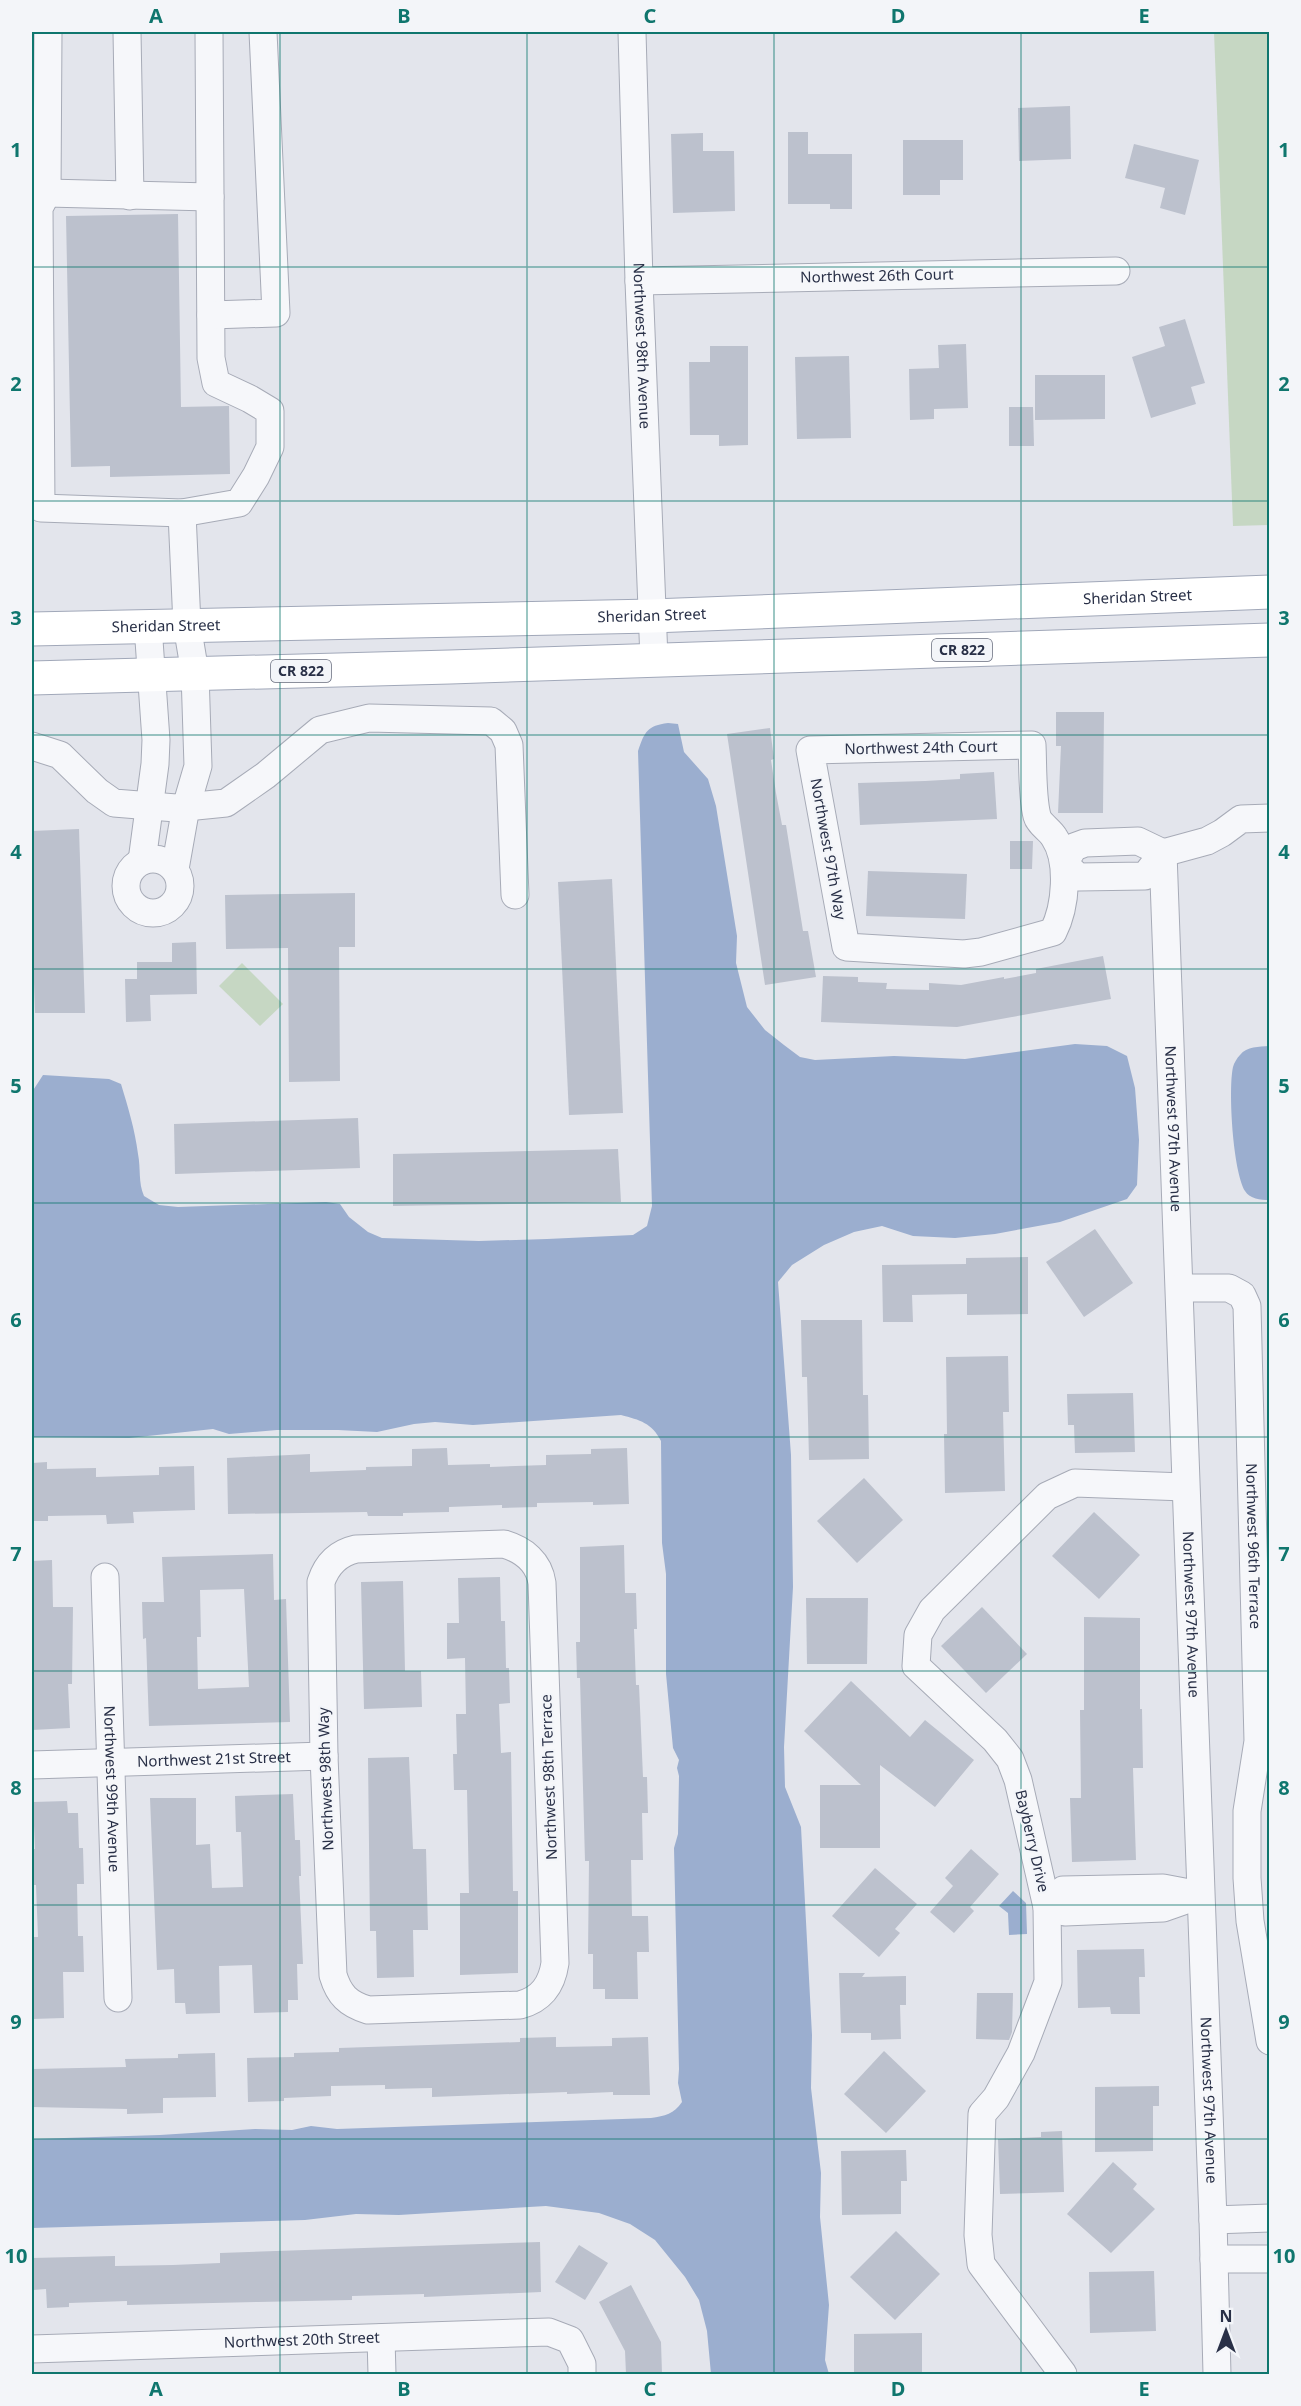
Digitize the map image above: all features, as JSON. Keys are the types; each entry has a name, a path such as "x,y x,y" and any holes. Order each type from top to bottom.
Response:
{"main road":[{"name":"Sheridan Street","path":"32,629 652,616 1269,592"},
{"name":"CR 822","path":"32,678 450,667 1269,640"}],"street":[{"path":"48,32 47,193 39,208 41,508 182,513 239,503 270,447 270,411 216,382 211,358 209,32"},
{"path":"127,32 130,196"},
{"path":"211,315 276,313 263,32"},
{"name":"Northwest 98th Avenue","path":"633,32 639,281 654,659"},
{"path":"47,193 210,197"},
{"name":"Northwest 26th Court","path":"639,281 1116,271"},
{"path":"175,869 186,807 198,766 195,673 187,625 182,513"},
{"path":"142,861 156,740 148,626"},
{"path":"32,746 60,755 97,791 114,803 186,807 226,803 266,776 320,730 369,718 491,721 503,731 509,745 515,895"},
{"name":"Northwest 24th Court","path":"810,750 1032,745 1037,818 1055,837 1064,862"},
{"name":"Northwest 97th Way","path":"810,750 846,947 964,954 981,952 1053,932 1058,923 1064,887 1064,862"},
{"path":"1064,862 1074,847 1085,843 1138,841 1163,853 1215,837 1241,819 1269,818"},
{"name":"Northwest 97th Avenue","path":"1163,853 1213,2220 1216,2374"},
{"path":"154,859 163,861 175,869 180,880 178,898 167,909 160,912 146,912 130,900 126,883 129,873 142,861 154,859"},
{"name":"Northwest 96th Terrace","path":"1180,1288 1228,1288 1242,1295 1247,1306 1258,1741 1247,1811 1247,1878 1250,1921 1269,2041"},
{"name":"Bayberry Drive","path":"1063,2374 981,2264 978,2235 982,2114 996,2098 1021,2053 1048,1982 1047,1907 1018,1780 1011,1760 995,1740 916,1666 918,1635 932,1610 1047,1496 1075,1483 1185,1487"},
{"name":"Northwest 98th Terrace","path":"333,1561 348,1551 356,1549 495,1544 512,1546 528,1556 538,1570 542,1583 555,1963 550,1983 538,1997 528,2003 511,2006 381,2010 358,2007 345,1998"},
{"name":"Northwest 98th Way","path":"333,1561 324,1573 320,1590 324,1756 333,1968 337,1988 345,1998"},
{"name":"Northwest 99th Avenue","path":"105,1577 118,1998"},
{"name":"Northwest 21st Street","path":"32,1765 324,1756"},
{"path":"1047,1907 1063,1890 1163,1888 1200,1895"},
{"path":"1213,2220 1269,2218"},
{"path":"1214,2259 1269,2259"},
{"name":"Northwest 20th Street","path":"32,2349 549,2332 570,2340 582,2364 582,2374"},
{"path":"381,2338 382,2374"}],"green space":[{"path":"1214,32 1269,32 1269,525 1233,526"},
{"path":"242,963 283,1004 260,1026 219,986"}],"water":[{"path":"668,723 678,724 684,752 708,779 716,806 737,936 736,963 747,1007 765,1030 784,1045 800,1057 815,1060 894,1056 965,1059 1075,1044 1107,1046 1127,1056 1135,1088 1139,1140 1137,1185 1127,1199 1060,1222 995,1234 955,1238 913,1236 882,1226 854,1232 824,1245 792,1265 778,1282 791,1455 793,1587 784,1747 785,1787 801,1827 812,2035 811,2088 821,2173 820,2217 829,2305 825,2360 829,2374 711,2374 707,2331 699,2300 685,2277 655,2240 630,2224 599,2213 546,2206 399,2215 356,2214 305,2220 32,2228 32,2139 255,2129 292,2130 311,2126 337,2129 651,2118 669,2114 682,2102 678,2083 674,1848 678,1834 679,1776 677,1768 679,1760 673,1748 666,1674 666,1574 662,1543 661,1441 654,1430 640,1421 621,1415 473,1425 435,1422 377,1432 277,1430 229,1434 213,1429 129,1438 32,1437 32,1092 43,1075 109,1079 121,1084 135,1136 142,1191 144,1196 159,1205 178,1207 326,1202 340,1204 349,1217 368,1232 382,1238 479,1241 547,1239 633,1235 647,1226 652,1206 638,751 651,728"},
{"path":"1269,1046 1270,1200 1250,1196 1241,1181 1235,1149 1231,1093 1233,1067 1238,1058 1250,1048"},
{"path":"1013,1891 1026,1903 1027,1934 1009,1935 1008,1913 999,1906"}],"building":[{"path":"1070,106 1071,159 1019,161 1018,108"},
{"path":"788,132 808,132 808,154 852,154 852,209 830,209 830,204 788,204"},
{"path":"703,133 703,151 734,151 735,211 673,213 671,134"},
{"path":"903,140 963,140 963,180 940,180 940,195 903,195"},
{"path":"1134,144 1199,160 1185,215 1160,208 1165,188 1125,178"},
{"path":"178,214 181,407 229,406 230,474 110,477 110,466 71,467 66,216"},
{"path":"1185,319 1205,383 1191,387 1196,404 1151,418 1132,357 1165,346 1159,327"},
{"path":"966,344 968,408 934,409 934,419 910,420 909,369 939,368 938,345"},
{"path":"710,346 748,346 748,445 719,446 719,435 690,435 689,362 710,362"},
{"path":"849,356 851,438 797,439 795,357"},
{"path":"1035,375 1105,375 1105,419 1035,420"},
{"path":"1009,407 1033,407 1034,446 1009,446"},
{"path":"1056,712 1104,712 1103,813 1058,813 1061,746 1056,746"},
{"path":"770,728 774,759 771,760 776,793 782,825 786,825 803,931 808,931 816,977 765,985 727,734"},
{"path":"994,772 997,819 860,825 858,783 960,779 960,774"},
{"path":"79,829 85,1013 35,1013 32,831"},
{"path":"1010,841 1033,841 1032,869 1010,869"},
{"path":"868,871 967,874 965,919 866,916"},
{"path":"612,879 623,1113 569,1115 558,882"},
{"path":"355,893 355,947 339,947 340,1081 289,1082 288,948 226,949 225,895"},
{"path":"196,942 197,994 150,995 151,1021 126,1022 125,979 137,979 137,962 172,962 172,943"},
{"path":"1103,956 1111,999 957,1027 821,1022 823,976 858,977 858,982 887,983 886,989 929,990 929,983 961,985 1004,977 1004,979 1036,973 1036,969"},
{"path":"358,1118 360,1168 175,1174 174,1124"},
{"path":"618,1149 621,1202 393,1206 393,1154"},
{"path":"1095,1229 1133,1283 1084,1317 1046,1262"},
{"path":"1028,1257 1028,1314 967,1315 967,1294 912,1295 913,1322 883,1322 882,1265 966,1264 966,1258"},
{"path":"801,1320 862,1320 863,1395 868,1395 869,1459 809,1460 807,1377 802,1377"},
{"path":"1008,1356 1009,1412 1003,1412 1005,1491 945,1493 946,1357"},
{"path":"1133,1393 1135,1452 1075,1453 1074,1425 1068,1425 1067,1394"},
{"path":"447,1448 448,1465 490,1464 490,1467 546,1465 546,1455 591,1454 591,1449 627,1448 629,1504 593,1505 593,1502 537,1503 537,1507 502,1508 502,1505 449,1507 449,1512 403,1513 403,1516 368,1516 367,1512 228,1514 227,1458 310,1454 310,1472 366,1470 366,1467 412,1466 412,1449"},
{"path":"47,1462 47,1469 96,1468 96,1477 159,1475 159,1467 194,1466 195,1510 133,1512 134,1523 107,1524 106,1515 48,1516 48,1521 32,1521 32,1463"},
{"path":"864,1478 903,1520 857,1563 817,1521"},
{"path":"1094,1512 1140,1555 1099,1599 1052,1556"},
{"path":"624,1545 625,1593 636,1593 637,1629 634,1629 636,1685 639,1685 643,1777 647,1777 648,1813 642,1813 643,1860 631,1860 632,1916 648,1916 649,1952 637,1952 638,1999 605,1999 605,1989 593,1989 593,1954 588,1954 589,1861 585,1861 580,1678 577,1678 576,1642 580,1642 580,1547"},
{"path":"273,1554 274,1600 286,1599 290,1722 149,1726 146,1638 143,1639 142,1602 164,1602 162,1557","holes":["244,1589 249,1687 198,1689 197,1637 201,1637 200,1590"]},
{"path":"52,1560 53,1607 73,1607 72,1684 68,1684 70,1728 32,1730 32,1561"},
{"path":"500,1577 501,1621 505,1621 506,1668 509,1668 510,1703 499,1704 501,1753 511,1752 513,1891 518,1891 518,1973 460,1975 460,1893 469,1893 467,1790 454,1790 453,1754 457,1754 456,1714 466,1714 465,1658 447,1659 447,1623 459,1623 458,1578"},
{"path":"403,1581 405,1671 421,1671 422,1707 364,1709 361,1582"},
{"path":"806,1598 868,1598 867,1664 807,1664"},
{"path":"982,1607 1027,1654 986,1693 941,1646"},
{"path":"1084,1617 1140,1618 1140,1709 1142,1709 1143,1768 1133,1768 1136,1860 1072,1862 1070,1798 1081,1798 1080,1710 1084,1710"},
{"path":"851,1681 910,1737 925,1720 974,1760 935,1807 880,1765 880,1848 820,1848 820,1785 861,1785 804,1731"},
{"path":"409,1757 413,1849 426,1849 428,1930 413,1930 414,1977 377,1978 376,1931 370,1931 368,1758"},
{"path":"293,1794 295,1840 300,1840 301,1876 299,1876 303,1964 297,1964 298,2000 288,2000 288,2012 254,2013 252,1965 219,1966 220,2013 186,2014 185,2003 175,2003 174,1969 157,1970 150,1798 196,1798 196,1845 210,1844 212,1888 243,1887 241,1832 236,1832 235,1796"},
{"path":"67,1801 68,1813 78,1813 79,1848 83,1848 84,1884 77,1884 78,1936 83,1936 84,1972 63,1972 64,2018 32,2019 32,1937 38,1937 36,1885 32,1885 32,1849 35,1849 33,1802"},
{"path":"971,1849 999,1874 970,1907 974,1911 954,1933 930,1912 953,1886 945,1878"},
{"path":"875,1868 917,1904 895,1929 900,1933 879,1957 832,1916"},
{"path":"1144,1949 1145,1977 1139,1977 1140,2014 1111,2014 1110,2007 1078,2008 1077,1950"},
{"path":"839,1973 865,1973 862,1977 906,1976 906,2005 900,2005 901,2039 871,2040 871,2033 841,2033"},
{"path":"977,1993 1013,1993 1012,2032 1009,2040 976,2039"},
{"path":"556,2037 556,2047 612,2046 612,2038 648,2037 650,2095 613,2095 613,2092 567,2094 567,2092 432,2097 432,2088 385,2089 385,2085 331,2086 331,2096 248,2102 247,2058 294,2057 294,2053 339,2052 339,2048 520,2042 520,2038"},
{"path":"884,2051 926,2091 886,2133 844,2094"},
{"path":"215,2053 216,2097 163,2098 163,2113 127,2114 127,2109 32,2107 32,2069 126,2067 125,2059 178,2058 178,2054"},
{"path":"1159,2086 1159,2106 1153,2106 1153,2151 1095,2152 1095,2087"},
{"path":"1062,2131 1064,2192 1000,2194 998,2139 1041,2137 1041,2132"},
{"path":"906,2150 907,2181 901,2181 901,2214 842,2215 841,2151"},
{"path":"1113,2162 1137,2184 1133,2189 1155,2209 1111,2253 1067,2214"},
{"path":"896,2231 940,2274 895,2320 850,2277"},
{"path":"540,2242 541,2292 424,2297 424,2294 352,2296 352,2300 127,2305 127,2301 69,2303 69,2307 47,2308 46,2289 33,2290 32,2258 115,2256 115,2266 173,2265 220,2263 220,2253"},
{"path":"579,2245 608,2263 585,2300 555,2282"},
{"path":"1154,2271 1156,2331 1090,2333 1089,2272"},
{"path":"631,2285 661,2342 662,2374 626,2374 625,2351 599,2302"},
{"path":"922,2333 922,2374 854,2374 854,2334"}]}
